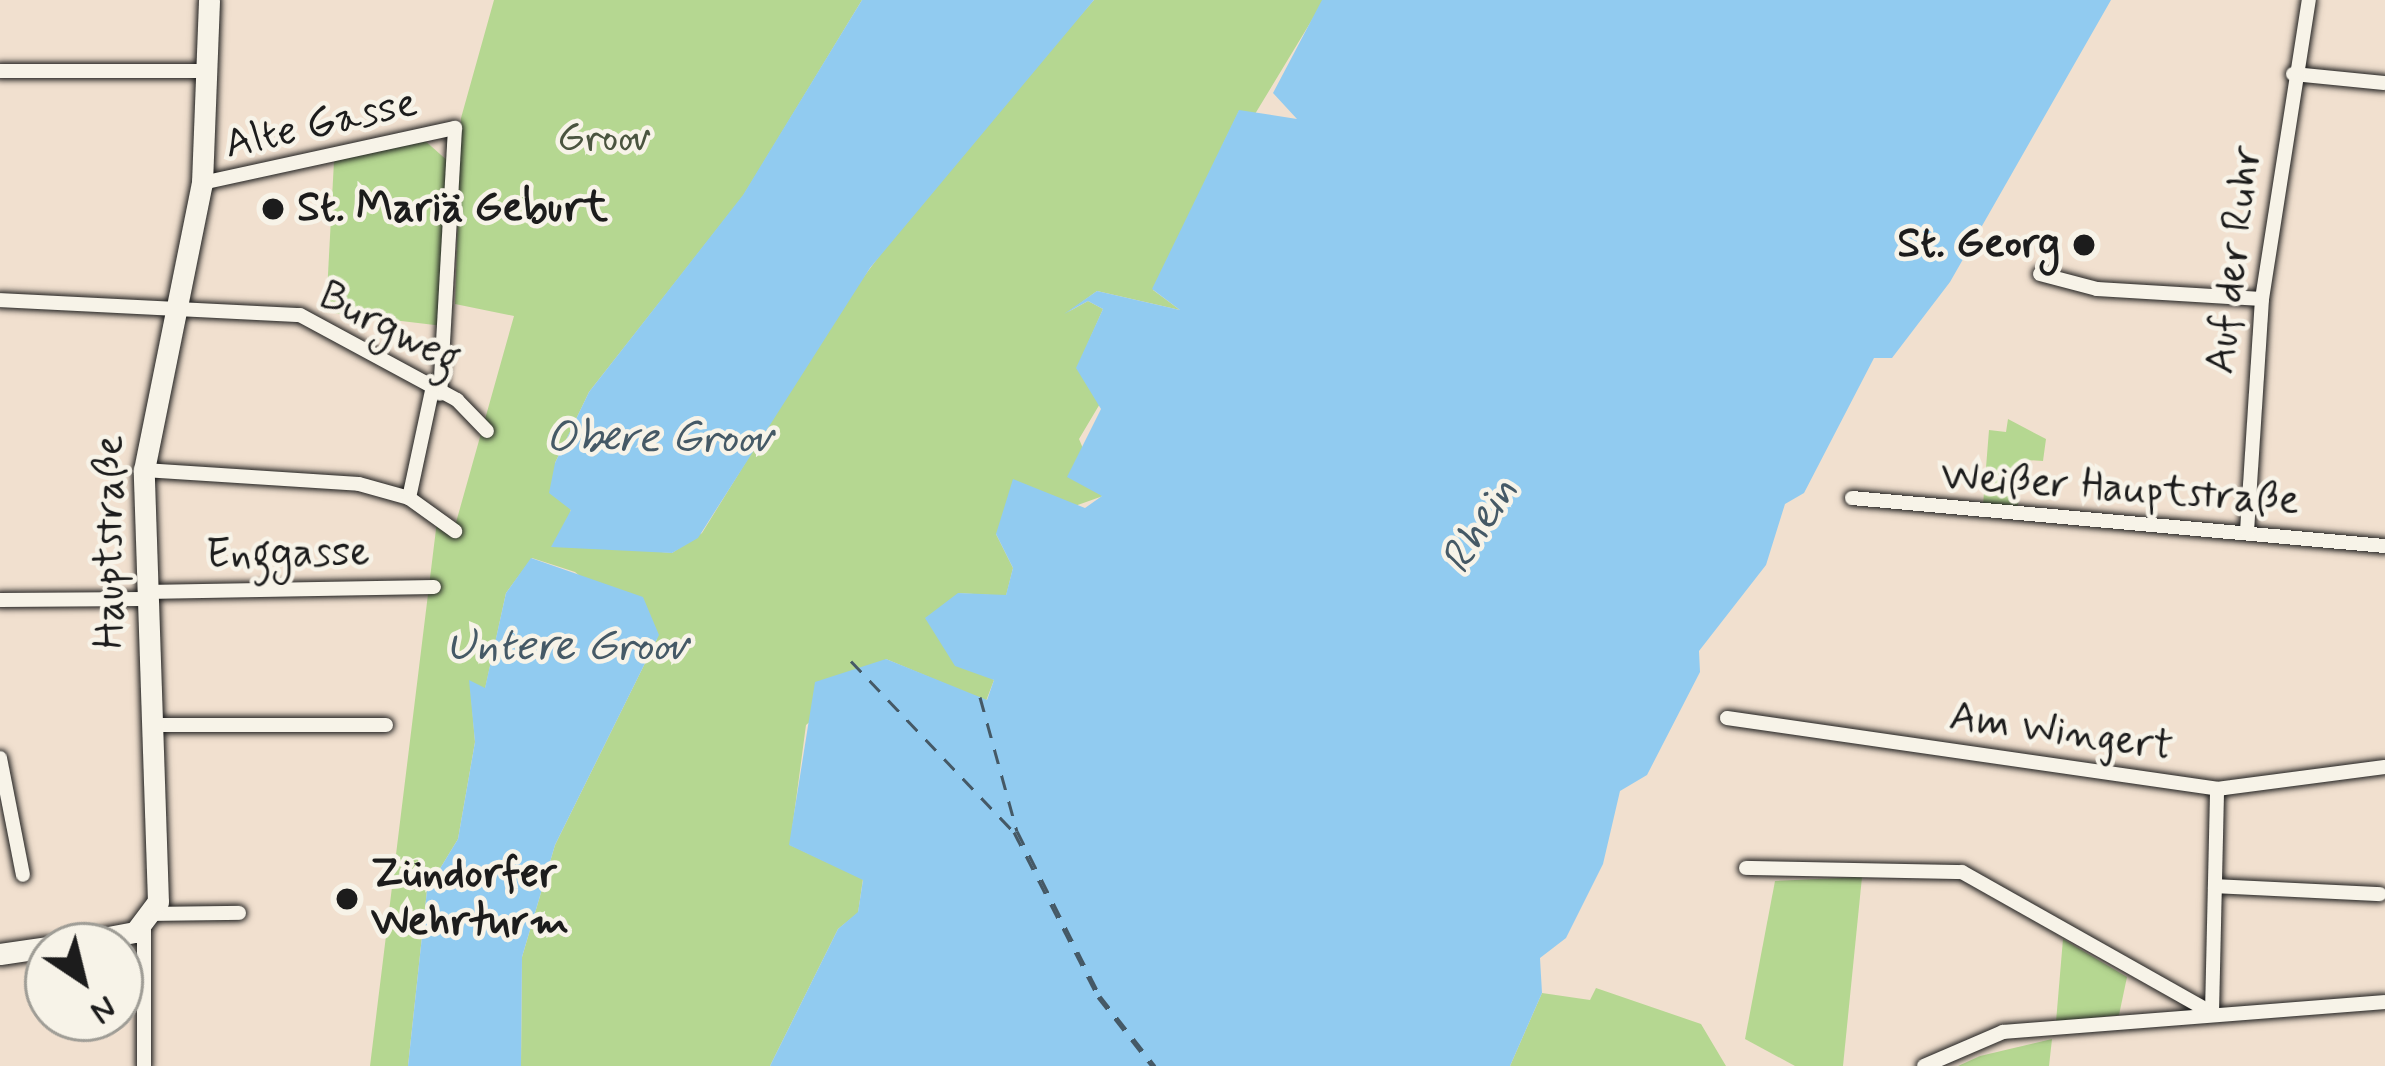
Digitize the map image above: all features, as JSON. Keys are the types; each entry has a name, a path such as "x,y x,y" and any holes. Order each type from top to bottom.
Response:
{"main road":[{"name":"Hauptstraße","path":"149,920 152,725 144,596 144,470 202,183 208,0"},
{"path":"142,922 149,920"}],"street":[{"name":"Auf der Ruhr","path":"2247,531 2262,298 2307,1"},
{"path":"0,70 207,71"},
{"path":"2293,74 2385,83"},
{"name":"Alte Gasse","path":"202,183 455,128 436,392"},
{"path":"2040,274 2097,290 2262,298"},
{"name":"Burgweg","path":"0,299 176,307 316,320 436,392 487,431"},
{"path":"409,498 436,392"},
{"path":"144,470 308,476 409,498 435,522 455,531"},
{"name":"Weißer Hauptstraße","path":"1852,498 2385,546"},
{"name":"Enggasse","path":"0,600 434,587"},
{"name":"Am Wingert","path":"1726,718 2217,789 2385,766"},
{"path":"152,725 386,725"},
{"path":"0,758 23,874"},
{"path":"2212,1013 2217,789"},
{"path":"1746,868 1962,872 2212,1013"},
{"path":"2215,886 2380,894"},
{"path":"144,1066 149,920 239,914"},
{"path":"1924,1066 2003,1033 2385,1002"}],"green space":[{"name":"Groov","path":"494,0 862,0 743,196 589,392 555,463 571,509 563,543 672,553 702,533 843,305 937,178 1094,0 1324,0 1255,114 1239,111 1153,290 1180,310 1097,291 1068,312 1088,301 1103,309 1077,368 1101,402 1079,439 1103,496 996,534 1013,568 1006,596 958,593 976,669 994,680 986,701 886,659 806,725 790,845 863,879 858,913 838,929 770,1066 521,1066 522,957 555,845 657,639 575,572 532,558 506,593 485,689 470,682 475,742 458,839 427,890 408,1066 370,1066 437,521 455,526 514,316 455,304 461,118"},
{"path":"423,139 449,162 443,326 326,312 334,161"},
{"path":"2008,419 2046,439 2043,461 2026,460 2017,509 1983,505 1989,430 2006,432"},
{"path":"1862,877 1843,1066 1795,1066 1745,1039 1775,881"},
{"path":"2063,939 2127,977 2119,1015 2056,1022"},
{"path":"1596,988 1701,1024 1726,1066 1510,1066 1542,993 1590,1000"},
{"path":"2052,1039 2049,1066 1958,1066 1980,1056"}],"water":[{"name":"Obere Groov","path":"862,0 1094,0 870,268 698,538 672,553 551,547 571,510 549,493 555,463 589,392 743,195"},
{"name":"Rhein","path":"1322,0 2111,0 1950,282 1892,358 1874,358 1804,493 1785,504 1766,565 1699,651 1700,672 1647,775 1620,791 1603,864 1566,938 1540,958 1542,993 1510,1066 770,1066 838,929 858,912 863,880 789,845 815,682 886,659 987,700 994,680 955,666 925,618 958,593 1006,595 1013,568 996,534 1013,479 1085,508 1102,496 1067,477 1101,409 1076,368 1103,309 1088,301 1064,314 1097,291 1180,310 1152,289 1239,110 1297,119 1273,93"},
{"name":"Untere Groov","path":"531,558 643,597 659,635 555,845 522,957 521,1066 408,1066 427,890 458,839 475,742 469,680 485,688 506,593"}],"ferry route":[{"path":"851,661 1014,832 1098,997 1152,1066"},
{"path":"980,697 1017,831 1100,996 1155,1066"}],"place":[{"name":"St. Mariä Geburt","path":"273,209"},
{"name":"St. Georg","path":"2084,245"},
{"name":"Zündorfer Wehrturm","path":"347,899"}]}
